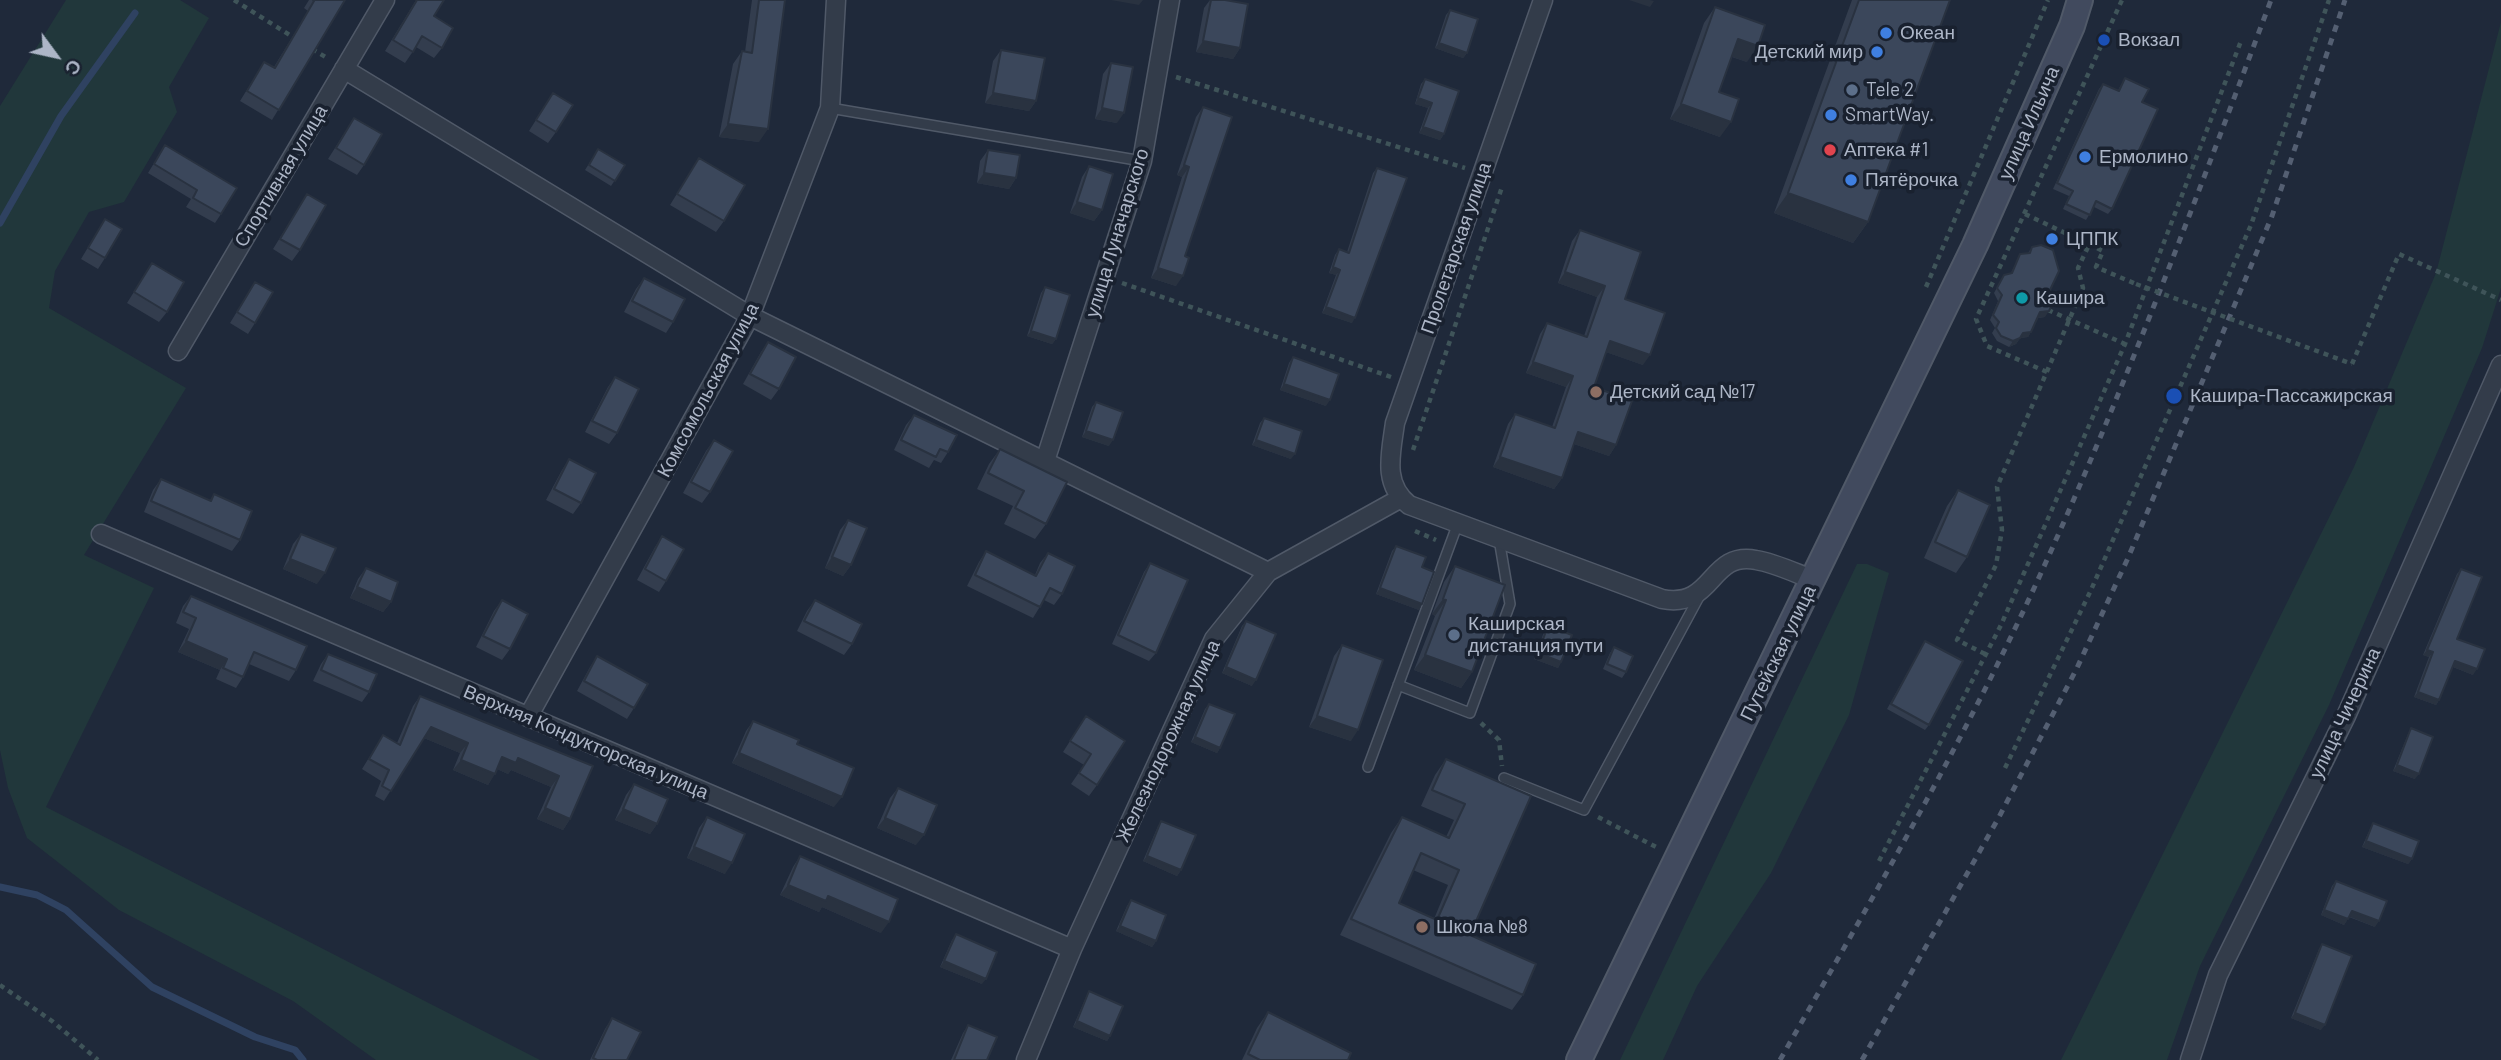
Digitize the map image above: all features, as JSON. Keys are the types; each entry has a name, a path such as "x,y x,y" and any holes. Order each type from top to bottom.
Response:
{"main road":[{"name":"улица Ильича","path":"1975,245 2072,26 2080,0"},
{"name":"Путейская улица","path":"1579,1060 1975,245"}],"street":[{"name":"Спортивная улица","path":"177,351 385,0"},
{"name":"Комсомольская улица","path":"527,717 750,316 830,108 836,0"},
{"name":"улица Луначарского","path":"1045,461 1142,161 1170,0"},
{"name":"Пролетарская улица","path":"1405,501 1388,472 1395,423 1543,0"},
{"path":"344,69 750,316 1268,572"},
{"name":"улица Чичерина","path":"2190,1060 2218,975 2346,716 2501,365"},
{"path":"1405,501 1662,599 1680,603 1701,594 1714,573 1731,563 1755,559 1814,580"},
{"name":"Железнодорожная улица","path":"1026,1060 1072,949 1214,639 1268,572 1405,501"},
{"name":"Верхняя Кондукторская улица","path":"101,534 1072,949"}],"lane":[{"path":"830,108 1142,161"},
{"path":"1368,767 1458,523"},
{"path":"1398,685 1470,713 1510,604 1499,538"},
{"path":"1504,778 1584,810 1701,594"}],"path":[{"path":"234,0 344,69"},
{"path":"2047,372 1987,346 1976,319 2122,0"},
{"path":"2004,768 2091,590 2251,225 2329,0"},
{"path":"1879,862 1985,654 2125,344 2241,41"},
{"path":"1159,72 1483,174"},
{"path":"1411,455 1503,182"},
{"path":"2025,214 2103,251 2096,267 2352,364 2399,254 2501,300"},
{"path":"1985,654 1957,640 1996,565 2002,530 1997,487 2083,288 2078,268 2089,244"},
{"path":"1105,277 1408,384"},
{"path":"2048,310 2125,344"},
{"path":"1405,501 1399,525 1450,545"},
{"path":"1470,713 1499,740 1504,778"},
{"path":"1609,823 1656,847"},
{"path":"0,985 52,1021 98,1060"}],"green space":[{"path":"66,0 180,0 209,18 169,87 177,112 124,202 89,212 55,271 49,308 186,388 84,555 154,588 46,807 540,1060 376,1060 293,1001 119,910 27,838 8,788 0,750 0,106"},
{"path":"2501,22 2501,288 2482,348 2329,705 2200,966 2167,1060 2061,1060 2354,467 2436,273"},
{"path":"1857,564 1867,564 1889,573 1849,715 1771,873 1697,986 1663,1060 1620,1060"}],"building":[{"path":"313,0 345,0 279,110 247,91 264,62 275,68"},
{"path":"417,0 444,0 434,16 453,28 442,48 422,36 413,52 393,40"},
{"path":"759,0 785,0 768,129 728,124 742,51 752,53"},
{"path":"1211,0 1248,4 1240,48 1203,41"},
{"path":"1859,0 1950,0 1868,222 1788,193"},
{"path":"1715,7 1765,25 1758,46 1738,39 1719,92 1739,99 1731,122 1681,104"},
{"path":"1450,10 1478,19 1467,53 1439,43"},
{"path":"1001,50 1045,58 1036,101 993,93"},
{"path":"1111,63 1133,67 1124,113 1102,108"},
{"path":"2125,78 2149,89 2142,102 2158,109 2112,209 2096,201 2090,215 2066,204 2073,191 2057,183 2103,84 2119,91"},
{"path":"1425,79 1459,91 1444,134 1423,127 1432,103 1418,98"},
{"path":"553,93 573,105 556,132 536,120"},
{"path":"1203,107 1232,117 1185,256 1189,258 1183,276 1158,268 1189,167 1184,165"},
{"path":"354,118 382,134 364,165 336,148"},
{"path":"165,145 237,188 221,214 193,198 197,190 154,164"},
{"path":"598,149 625,165 615,181 589,165"},
{"path":"988,150 1020,155 1016,178 984,173"},
{"path":"699,158 745,185 724,221 677,194"},
{"path":"1089,166 1113,174 1102,210 1077,202"},
{"path":"1377,168 1407,178 1355,318 1326,307 1340,270 1333,267 1339,249 1349,253"},
{"path":"307,194 326,205 300,250 280,239"},
{"path":"105,219 122,229 105,258 88,248"},
{"path":"1580,230 1641,252 1625,299 1665,313 1650,355 1610,341 1594,387 1632,401 1616,445 1578,432 1562,478 1500,457 1515,414 1555,428 1573,376 1533,362 1547,323 1587,337 1605,286 1565,272"},
{"name":"Кашира","path":"2041,245 2053,250 2059,271 2050,290 2055,298 2049,311 2040,312 2031,332 2023,333 2013,341 2001,336 1996,328 1999,322 1993,315 2002,295 1997,288 2004,275 2012,273 2020,254 2030,253 2032,247"},
{"path":"152,263 184,282 167,312 134,292"},
{"path":"644,278 685,299 673,322 632,301"},
{"path":"255,282 273,292 255,323 237,312"},
{"path":"1045,287 1070,295 1056,339 1031,331"},
{"path":"768,342 796,357 779,389 750,374"},
{"path":"1293,357 1339,374 1330,400 1284,384"},
{"path":"615,377 639,389 617,433 592,421"},
{"path":"1096,402 1123,412 1113,440 1086,431"},
{"path":"914,415 957,435 948,452 940,449 936,457 901,440"},
{"path":"1264,418 1302,431 1295,454 1256,440"},
{"path":"714,440 733,451 710,492 691,482"},
{"path":"1000,449 1067,482 1046,524 1015,508 1024,491 988,473"},
{"path":"569,459 596,473 581,503 554,489"},
{"path":"161,479 211,501 214,494 252,511 240,540 151,501"},
{"path":"1958,490 1990,505 1967,557 1935,542"},
{"path":"848,520 867,528 851,565 832,557"},
{"path":"301,534 336,548 325,573 290,559"},
{"path":"662,536 684,549 666,581 645,569"},
{"path":"1396,546 1426,557 1422,567 1434,572 1422,604 1380,588"},
{"path":"986,551 1036,576 1048,553 1075,566 1062,594 1050,588 1040,607 975,575"},
{"path":"1150,563 1188,580 1156,653 1118,635"},
{"name":"Каширская дистанция пути","path":"1455,566 1505,585 1472,672 1425,655 1446,600 1443,599"},
{"path":"366,568 398,582 391,602 357,587"},
{"path":"2461,569 2482,577 2457,639 2485,649 2477,669 2455,661 2439,700 2418,692 2433,652 2427,650"},
{"path":"191,596 307,646 296,670 254,652 243,677 223,668 227,659 186,641 196,618 183,612"},
{"path":"502,600 528,614 510,649 483,636"},
{"path":"815,600 862,624 852,644 804,621"},
{"path":"1246,621 1276,634 1256,680 1226,667"},
{"path":"1548,626 1572,635 1561,662 1538,653"},
{"path":"1925,641 1963,661 1929,725 1891,704"},
{"path":"1342,645 1383,660 1358,730 1317,716"},
{"path":"1614,647 1633,656 1626,672 1607,664"},
{"path":"328,654 377,674 369,692 321,670"},
{"path":"597,656 648,684 634,708 584,681"},
{"path":"420,696 593,766 570,819 545,808 559,776 518,758 516,763 502,757 495,774 461,760 468,743 431,727 391,791 382,786 389,770 369,759 383,735 400,745"},
{"path":"1209,704 1235,714 1220,748 1195,737"},
{"path":"1086,716 1125,741 1097,785 1079,773 1091,754 1070,741"},
{"path":"753,721 799,740 797,744 854,768 842,797 739,753"},
{"path":"2411,728 2433,737 2419,774 2397,765"},
{"path":"1446,759 1531,796 1470,935 1536,964 1523,995 1351,919 1402,817 1449,838 1465,804 1432,790","holes":["1421,853 1459,870 1437,920 1399,903"]},
{"path":"634,784 668,799 657,824 623,809"},
{"path":"898,788 937,805 924,835 885,818"},
{"path":"707,817 745,834 732,863 694,847"},
{"path":"1161,821 1196,835 1181,870 1147,856"},
{"path":"2373,823 2419,841 2412,859 2366,841"},
{"path":"800,856 898,899 889,922 828,896 826,901 788,885"},
{"path":"2336,881 2387,901 2379,921 2352,911 2348,919 2324,910"},
{"path":"1131,900 1166,915 1156,941 1120,926"},
{"path":"956,934 997,952 986,979 944,961"},
{"path":"2322,944 2352,956 2325,1025 2295,1013"},
{"path":"1089,991 1123,1006 1110,1036 1077,1021"},
{"path":"1268,1012 1351,1053 1348,1060 1260,1060 1248,1054"},
{"path":"612,1018 641,1032 627,1060 597,1060 593,1058"},
{"path":"968,1025 997,1037 987,1060 954,1060"}],"waterway":[{"path":"0,223 61,116 135,13"},
{"path":"0,887 37,895 66,910 152,987 255,1037 295,1050 303,1060"}],"railway":[{"path":"1780,1060 1953,752 2046,562 2135,353 2271,0"},
{"path":"1862,1060 1999,817 2076,670 2128,558 2272,216 2345,0"}],"place":[{"name":"Океан","path":"1886,33"},
{"name":"Вокзал","path":"2104,40"},
{"name":"Детский мир","path":"1877,52"},
{"name":"Tele 2","path":"1852,90"},
{"name":"SmartWay.","path":"1831,115"},
{"name":"Аптека #1","path":"1830,150"},
{"name":"Ермолино","path":"2085,157"},
{"name":"Пятёрочка","path":"1851,180"},
{"name":"ЦППК","path":"2052,239"},
{"name":"Кашира","path":"2022,298"},
{"name":"Детский сад №17","path":"1596,392"},
{"name":"Кашира-Пассажирская","path":"2174,396"},
{"name":"Каширская дистанция пути","path":"1454,635"},
{"name":"Школа №8","path":"1422,927"}]}
